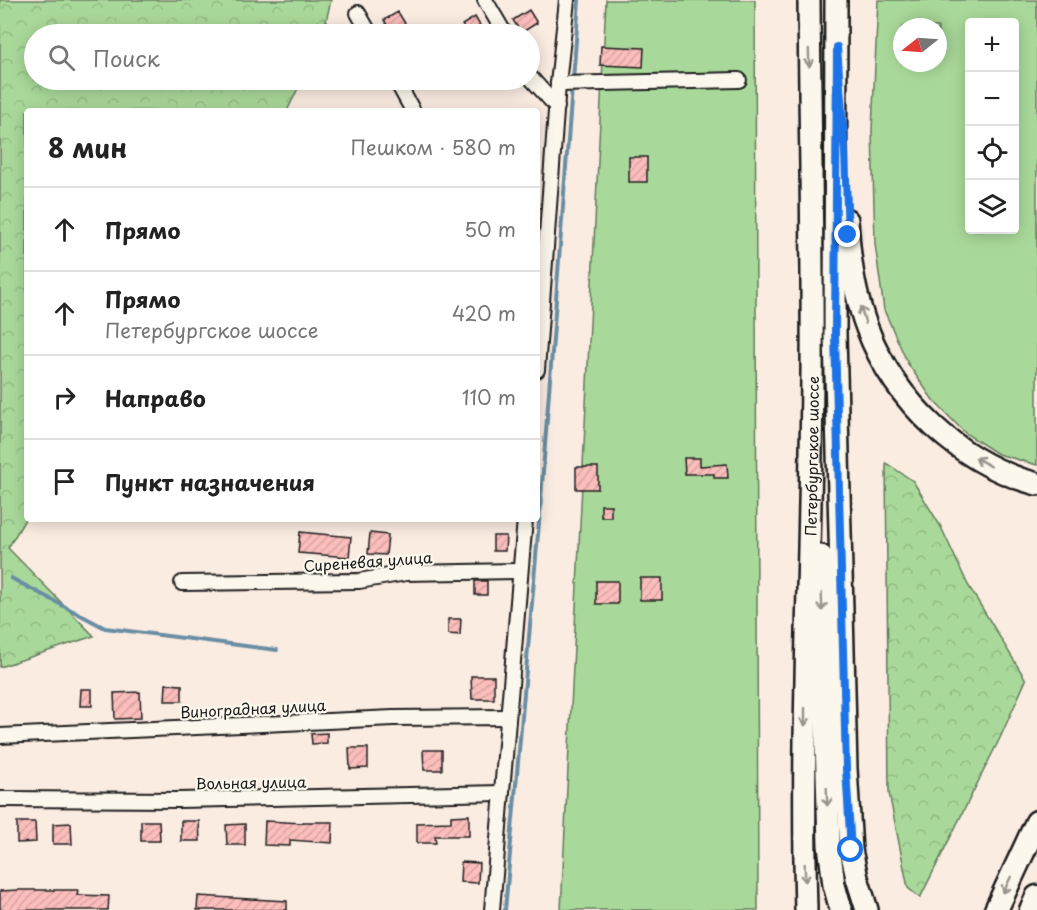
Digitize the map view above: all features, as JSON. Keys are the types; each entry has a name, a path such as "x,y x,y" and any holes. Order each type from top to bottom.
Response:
{"highway":[{"path":"996,910 1037,822"},
{"path":"1031,910 1037,897"}],"main road":[{"name":"Петербургское шоссе","path":"806,910 805,670 812,376 809,0"},
{"name":"Петербургское шоссе","path":"836,0 835,334 846,769 851,850 856,878 867,910"},
{"path":"837,47 852,271 861,309 874,346 888,372 905,396 946,438 995,469 1037,484"},
{"path":"812,376 819,438 829,845 834,885 841,910"}],"street":[{"path":"485,0 499,24"},
{"path":"540,308 557,107 568,84 567,0"},
{"path":"358,13 364,24"},
{"path":"568,84 739,80"},
{"path":"540,88 557,107"},
{"path":"401,90 411,108"},
{"path":"518,522 523,540"},
{"path":"492,910 525,522"},
{"name":"Сиреневая улица","path":"182,583 359,581 406,573 520,572"},
{"name":"Виноградная улица","path":"0,736 393,718 508,717"},
{"name":"Вольная улица","path":"0,800 179,800 502,793"}],"green space":[{"path":"0,0 331,0 325,24 24,24 24,90 297,90 288,108 24,108 24,521 8,548 94,636 0,667"},
{"path":"606,0 755,0 758,910 561,910"},
{"path":"878,0 1037,0 1037,465 998,454 965,433 933,400 908,364 884,310 875,244 872,130"},
{"path":"886,463 913,481 941,527 968,585 1026,680 1000,738 920,898 908,888 889,793"}],"building":[{"path":"529,10 537,23 515,24 513,20"},
{"path":"398,12 405,24 386,24 384,20"},
{"path":"475,17 479,24 464,24"},
{"path":"601,46 644,48 643,67 600,65"},
{"path":"629,157 647,157 647,182 629,182"},
{"path":"684,458 700,458 700,466 727,464 728,478 714,478 714,474 685,474"},
{"path":"576,467 598,467 598,489 576,489"},
{"path":"601,505 611,505 611,517 601,517"},
{"path":"300,532 351,537 349,557 298,553"},
{"path":"370,533 388,535 386,555 368,554"},
{"path":"493,536 506,536 505,551 493,551"},
{"path":"640,578 662,578 662,600 640,600"},
{"path":"475,581 487,581 487,595 475,595"},
{"path":"596,581 618,581 618,604 596,604"},
{"path":"448,619 461,619 460,635 448,634"},
{"path":"471,676 494,676 494,699 472,699"},
{"path":"166,684 182,685 182,701 165,701"},
{"path":"81,689 92,689 92,706 80,706"},
{"path":"140,692 141,718 115,719 114,693"},
{"path":"327,733 327,743 312,744 311,734"},
{"path":"349,748 368,748 368,768 350,769"},
{"path":"423,750 442,750 442,770 424,770"},
{"path":"469,815 469,836 435,836 436,843 417,843 417,823 451,822 451,816"},
{"path":"141,821 159,821 160,841 141,841"},
{"path":"181,821 199,821 200,841 181,841"},
{"path":"265,821 333,822 332,843 290,840 290,846 264,845"},
{"path":"17,822 35,822 36,842 17,843"},
{"path":"71,823 72,844 53,844 53,824"},
{"path":"245,824 245,845 227,845 226,825"},
{"path":"461,862 479,863 478,883 460,882"},
{"path":"78,890 77,895 109,896 108,910 0,910 0,891"},
{"path":"198,896 287,901 287,910 197,910"}],"waterway":[{"path":"573,80 579,0"},
{"path":"540,511 572,87"},
{"path":"505,910 539,522"},
{"path":"11,578 105,628 277,650"}],"route":[{"path":"848,235 845,152 837,47 835,334 846,769 851,850"}]}
